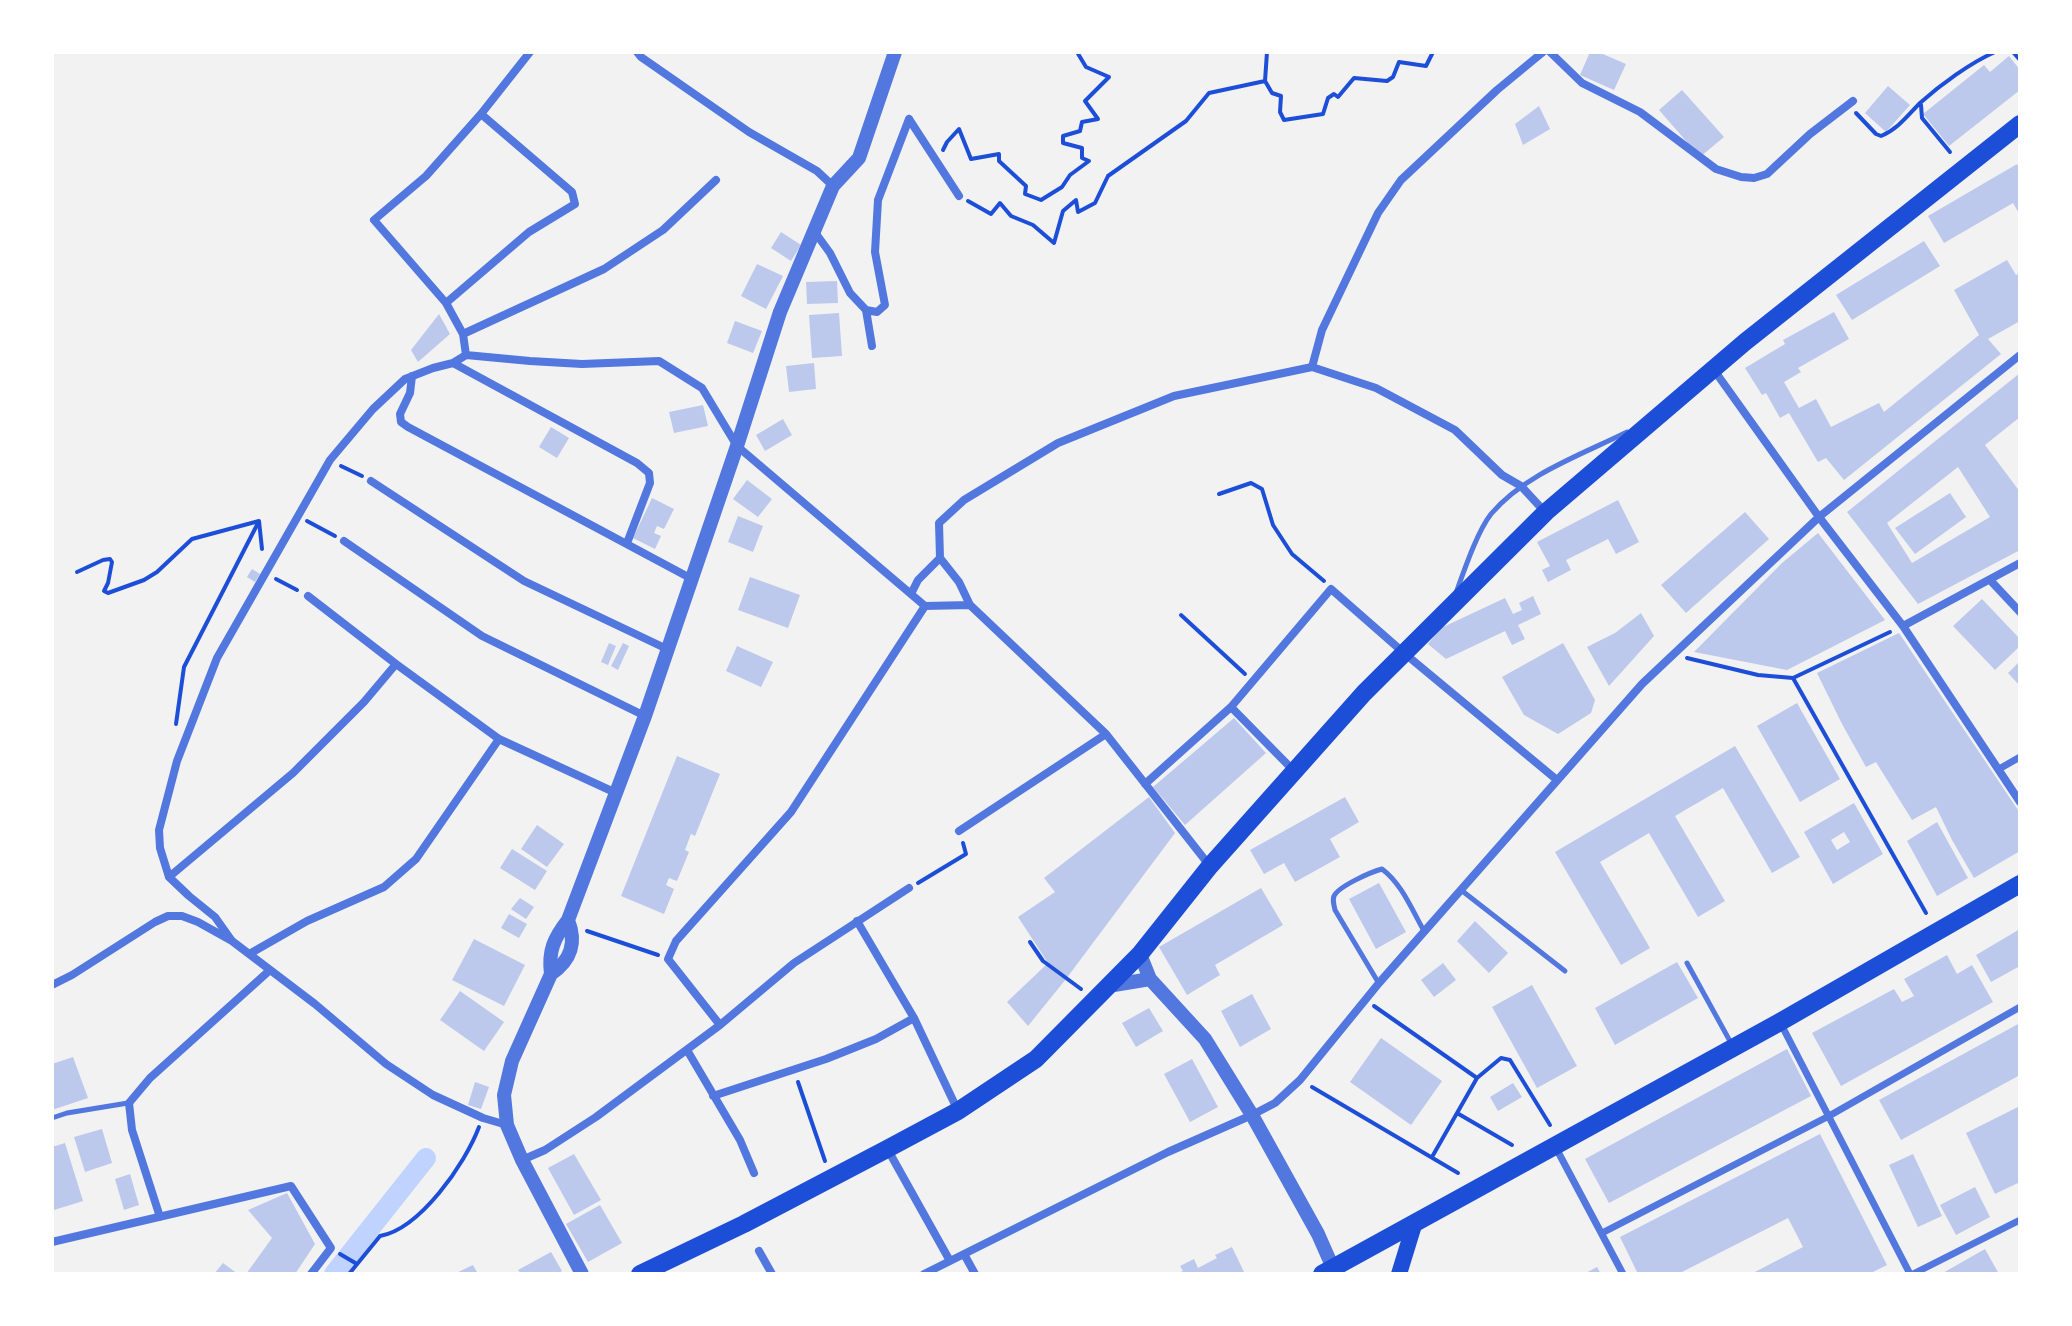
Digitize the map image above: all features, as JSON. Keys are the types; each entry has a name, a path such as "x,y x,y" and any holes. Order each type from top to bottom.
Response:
{"main road":[{"path":"640,1274 744,1224 958,1111 1036,1059 1140,954 1210,866 1364,693 1546,512 1794,303 2020,124"},
{"path":"1331,1273 1415,1222 1780,1022 2020,884"},
{"path":"1399,1274 1415,1222"}],"street":[{"path":"466,355 463,334 446,303 374,220 426,176 530,52"},
{"path":"637,52 749,132 817,171 833,186"},
{"path":"582,1274 507,1125 504,1095 512,1061 551,974 562,966 570,953 573,933 568,920 645,716 780,312 833,186 859,158 895,52"},
{"path":"1312,367 1322,330 1378,213 1401,180 1497,90 1543,52"},
{"path":"1550,52 1582,83 1640,112 1716,169 1741,177 1754,178 1767,174 1810,134 1850,103"},
{"path":"446,303 529,232 575,204 572,192 481,114"},
{"path":"866,310 877,312 885,305 875,252 878,200 909,119 959,196"},
{"path":"463,334 604,269 663,230 716,180"},
{"path":"813,231 830,253 850,293 866,310 872,346"},
{"path":"232,941 215,917 169,877 160,848 159,830 177,761 217,658 330,460 373,409 405,379 453,363 466,355 582,364 659,361 702,388 737,446 925,606 970,605"},
{"path":"924,1274 1168,1152 1275,1103 1300,1080 1379,983 1642,684 1819,517 2020,355"},
{"path":"453,363 637,463 649,473 650,483 627,543"},
{"path":"1210,866 1106,734 970,605 959,582 940,558 939,523 964,500 1058,443 1174,396 1312,367 1376,388 1455,430 1502,475 1521,486 1546,512"},
{"path":"1714,369 1819,517 1903,626 2020,802"},
{"path":"412,376 410,393 400,414 401,422 692,579"},
{"path":"371,481 524,581 667,649"},
{"path":"344,541 482,636 645,716"},
{"path":"911,594 918,580 940,558"},
{"path":"1903,626 2020,563"},
{"path":"1990,580 2020,612"},
{"path":"1145,784 1231,707 1331,589 1557,780"},
{"path":"308,596 499,739 616,793"},
{"path":"720,1025 668,959 676,941 791,812 925,606"},
{"path":"169,877 293,773 364,702 396,664"},
{"path":"1231,707 1294,771"},
{"path":"959,831 1106,734"},
{"path":"251,953 307,921 384,887 416,859 499,739"},
{"path":"1999,769 2020,757"},
{"path":"522,1160 545,1150 596,1117 720,1025 794,963 909,888"},
{"path":"52,985 155,922 168,916 182,916 251,953 386,1064 433,1095 483,1118 507,1125"},
{"path":"857,921 914,1018 958,1111"},
{"path":"1140,954 1150,979 1205,1039 1252,1115 1297,1194 1331,1273"},
{"path":"160,1217 132,1130 129,1103 150,1078 270,970"},
{"path":"1108,986 1150,979"},
{"path":"1602,1233 1829,1116 2020,1007"},
{"path":"713,1096 876,1039 914,1018"},
{"path":"1780,1022 1911,1274 2020,1220"},
{"path":"687,1050 740,1140 754,1173"},
{"path":"1555,1146 1623,1274"},
{"path":"887,1149 950,1261"},
{"path":"52,1242 291,1186 331,1248 311,1274"},
{"path":"759,1251 772,1274"},
{"path":"964,1254 975,1274"}],"lane":[{"path":"1451,606 1467,560 1490,515 1521,486 1653,419"},
{"path":"1379,983 1335,910 1332,900 1335,894 1382,869 1390,875 1425,933"},
{"path":"1461,890 1565,971"},
{"path":"1687,963 1734,1047"},
{"path":"52,1118 129,1103"}],"path":[{"path":"937,164 947,142 959,129 971,159 999,154 999,161 1026,186 1025,194 1041,200 1062,187 1070,175 1089,161 1082,158 1082,148 1063,143 1063,136 1080,131 1082,122 1098,119 1085,101 1109,77 1086,67 1077,52"},
{"path":"1267,52 1265,81 1272,93 1281,96 1280,112 1284,120 1323,114 1328,98 1334,94 1338,97 1354,78 1387,81 1393,77 1399,62 1426,66 1433,52"},
{"path":"1850,103 1881,136 1896,128 1920,103 1978,60 1995,52"},
{"path":"2013,52 2020,60"},
{"path":"959,196 991,214 1000,203 1011,216 1033,225 1054,243 1063,211 1076,200 1078,212 1095,203 1108,176 1186,121 1209,93 1265,81"},
{"path":"1920,103 1922,118 1950,152"},
{"path":"330,460 371,481"},
{"path":"1219,494 1251,483 1262,489 1273,525 1292,554 1331,589"},
{"path":"299,517 344,541"},
{"path":"259,521 266,574 308,596"},
{"path":"77,572 110,559 112,562 104,591 108,593 157,572 192,539 259,521"},
{"path":"175,728 184,667 259,521"},
{"path":"1181,615 1253,681"},
{"path":"1672,655 1758,675 1793,678 1903,626"},
{"path":"1793,678 1926,913"},
{"path":"909,888 966,854 959,831"},
{"path":"584,929 668,959"},
{"path":"1030,942 1043,961 1066,978"},
{"path":"1365,1000 1477,1078"},
{"path":"1432,1157 1477,1078 1501,1058 1510,1060 1550,1125"},
{"path":"794,1069 831,1178"},
{"path":"1300,1080 1458,1173"},
{"path":"1457,1113 1512,1145"},
{"path":"349,1274 380,1236 390,1234 421,1214 449,1179 483,1118"}],"building":[{"path":"1590,52 1598,52 1626,64 1614,90 1580,75"},
{"path":"2009,56 2020,70 2020,90 1949,146 1923,114 1984,65 1990,72"},
{"path":"1888,86 1910,105 1886,132 1865,113"},
{"path":"1682,90 1724,137 1700,157 1659,110"},
{"path":"1539,106 1550,129 1523,145 1515,124"},
{"path":"2017,164 2020,170 2020,215 2013,203 1944,243 1928,216"},
{"path":"781,232 801,245 791,261 771,248"},
{"path":"1924,241 1940,266 1852,320 1836,295"},
{"path":"2007,260 2016,275 2020,273 2020,321 1988,339 2001,354 1844,480 1826,458 1818,462 1789,413 1780,418 1766,393 1762,395 1745,368 1785,344 1783,340 1834,312 1849,339 1798,368 1801,372 1784,382 1799,408 1816,399 1831,427 1879,403 1884,412 1979,335 1954,290"},
{"path":"757,264 783,276 766,309 741,296"},
{"path":"837,281 838,303 807,304 806,282"},
{"path":"839,313 842,356 812,358 809,315"},
{"path":"439,314 450,334 418,362 411,350"},
{"path":"735,321 762,331 753,353 727,343"},
{"path":"814,363 816,389 789,392 786,366"},
{"path":"2020,373 2020,417 1985,445 2020,492 2020,550 1918,604 1847,512","holes":["1958,467 1990,517 1912,563 1887,523"]},
{"path":"703,405 708,426 674,433 669,412"},
{"path":"783,419 792,435 765,451 756,435"},
{"path":"551,427 569,438 557,458 539,447"},
{"path":"747,480 772,499 758,517 733,499"},
{"path":"1950,493 1966,517 1915,554 1895,528"},
{"path":"652,498 674,509 664,529 657,526 654,533 661,536 655,549 633,538"},
{"path":"1618,500 1639,542 1616,554 1608,539 1566,560 1571,570 1548,582 1542,570 1550,566 1537,542"},
{"path":"1745,512 1769,539 1686,613 1661,585"},
{"path":"738,516 763,526 753,552 728,542"},
{"path":"1818,533 1885,620 1787,670 1694,652 1782,563"},
{"path":"252,569 260,574 255,582 247,577"},
{"path":"750,577 800,595 788,628 738,610"},
{"path":"1533,596 1541,614 1518,625 1525,639 1512,645 1505,631 1446,659 1428,644 1441,628 1505,598 1513,614 1522,610 1519,603"},
{"path":"1982,599 2020,639 2020,646 1995,670 1953,626"},
{"path":"1641,613 1654,636 1609,686 1587,647 1615,633"},
{"path":"1899,633 2020,813 2020,851 1974,878 1936,807 1912,820 1876,762 1866,767 1817,673"},
{"path":"609,643 616,646 608,665 601,662"},
{"path":"623,643 629,646 618,670 611,666"},
{"path":"1563,643 1595,700 1591,713 1558,734 1524,715 1502,677"},
{"path":"737,646 773,662 761,687 726,671"},
{"path":"2020,661 2020,686 2008,673"},
{"path":"1797,703 1840,779 1800,802 1757,726"},
{"path":"1234,718 1266,753 1185,825 1153,787"},
{"path":"1735,746 1800,857 1772,873 1723,788 1675,816 1725,901 1698,917 1649,833 1600,862 1650,948 1621,965 1555,852"},
{"path":"677,756 720,774 695,836 691,834 685,850 689,852 677,881 669,878 666,885 674,889 664,914 621,896"},
{"path":"1149,797 1175,833 1028,1026 1007,1002 1048,963 1018,917 1055,892 1044,878"},
{"path":"1345,797 1359,822 1330,839 1340,857 1295,882 1284,863 1264,874 1250,850"},
{"path":"1854,803 1883,854 1833,884 1804,832","holes":["1844,832 1850,842 1837,850 1831,840"]},
{"path":"1937,822 1968,878 1937,896 1907,841"},
{"path":"537,825 564,844 547,867 521,849"},
{"path":"512,849 547,871 535,890 500,868"},
{"path":"1379,883 1406,932 1376,949 1349,899"},
{"path":"1261,888 1283,925 1215,965 1220,975 1187,995 1159,947"},
{"path":"520,898 534,907 526,919 511,909"},
{"path":"509,914 527,924 519,938 501,928"},
{"path":"1475,921 1508,953 1489,973 1457,941"},
{"path":"2020,929 2020,966 1991,982 1976,955"},
{"path":"474,939 525,965 504,1006 452,980"},
{"path":"1947,955 1957,974 1972,965 1993,1002 1841,1086 1812,1033 1894,989 1902,1002 1914,996 1904,979"},
{"path":"1677,962 1698,998 1615,1045 1595,1008"},
{"path":"1443,963 1456,980 1434,997 1421,980"},
{"path":"1532,985 1577,1066 1537,1088 1492,1007"},
{"path":"460,991 504,1022 484,1051 440,1020"},
{"path":"1252,994 1271,1029 1240,1047 1221,1011"},
{"path":"1149,1008 1163,1031 1136,1047 1122,1023"},
{"path":"2020,1023 2020,1075 1901,1140 1879,1100"},
{"path":"1381,1038 1442,1081 1411,1125 1350,1082"},
{"path":"1787,1049 1811,1096 1609,1203 1585,1159"},
{"path":"73,1057 88,1098 52,1110 52,1064"},
{"path":"1192,1059 1218,1107 1190,1122 1164,1074"},
{"path":"475,1082 489,1087 481,1109 468,1105"},
{"path":"1513,1083 1522,1097 1498,1111 1490,1097"},
{"path":"2020,1106 2020,1182 1995,1194 1966,1133"},
{"path":"102,1129 112,1163 85,1172 74,1137"},
{"path":"1820,1134 1887,1265 1869,1274 1751,1274 1803,1247 1788,1218 1678,1274 1638,1274 1620,1237"},
{"path":"65,1143 83,1201 54,1210 52,1147"},
{"path":"574,1154 601,1200 574,1215 548,1168"},
{"path":"1913,1154 1942,1216 1918,1227 1889,1165"},
{"path":"130,1174 139,1205 124,1210 115,1179"},
{"path":"1975,1187 1990,1217 1956,1235 1940,1205"},
{"path":"287,1193 315,1244 295,1274 246,1274 272,1238 248,1210"},
{"path":"600,1205 622,1243 588,1262 566,1224"},
{"path":"1232,1247 1245,1274 1176,1274 1183,1271 1180,1266 1194,1259 1198,1268"},
{"path":"1985,1249 1999,1274 1941,1274"},
{"path":"551,1252 562,1271 557,1274 521,1274 518,1270"},
{"path":"223,1263 238,1274 214,1274"},
{"path":"473,1265 478,1274 454,1274"},
{"path":"1597,1267 1601,1274 1584,1274"}],"waterway":[{"path":"334,1274 426,1158"}]}
